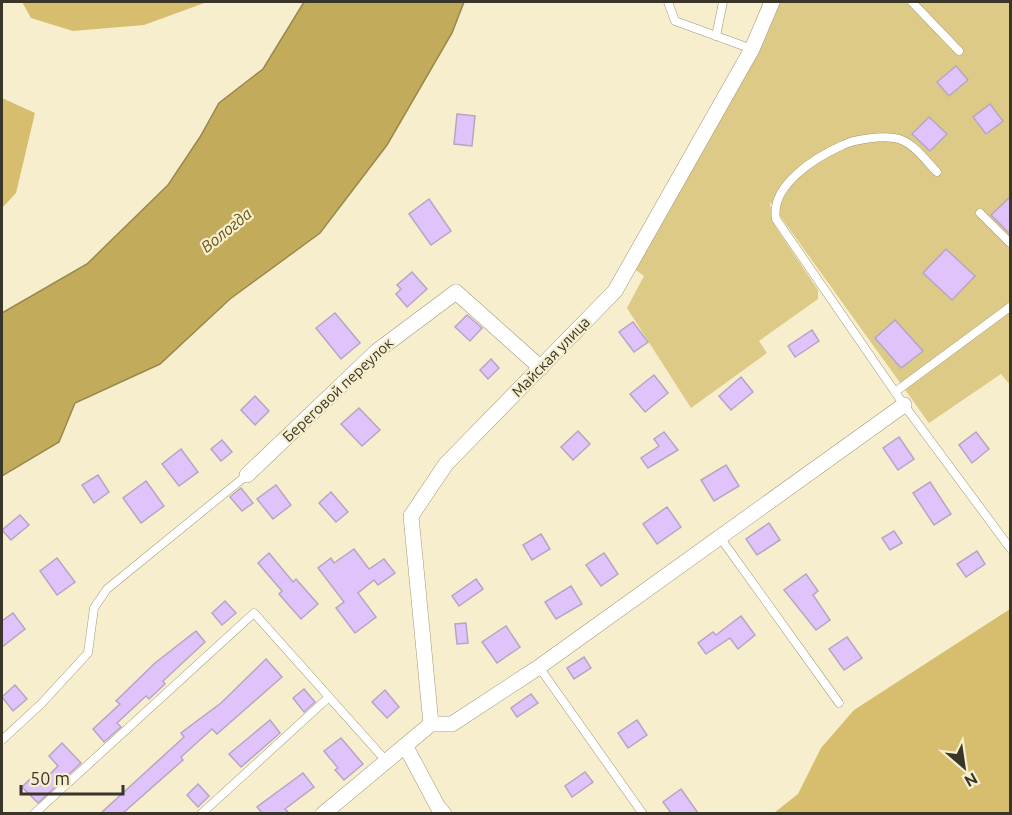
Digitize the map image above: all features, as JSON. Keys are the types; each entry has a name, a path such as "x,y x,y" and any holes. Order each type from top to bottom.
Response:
{"street":[{"name":"Майская улица","path":"430,724 411,516 446,464 615,291 752,48 772,2"},
{"name":"Береговой переулок","path":"247,475 376,351 456,292 541,368"},
{"path":"323,813 406,747 430,724 452,724 539,667 719,536 900,399"},
{"path":"406,747 438,807 444,813"}],"lane":[{"path":"669,2 675,21 752,48"},
{"path":"716,36 723,2"},
{"path":"912,2 959,51"},
{"path":"937,172 912,146 895,138 845,143 803,169 787,185 776,202 776,219 900,399 1011,548"},
{"path":"980,213 1011,243"},
{"path":"900,399 1011,307"},
{"path":"2,740 41,704 88,653 94,608 107,589 247,475"},
{"path":"719,536 839,703"},
{"path":"34,813 254,612 387,762"},
{"path":"539,667 643,813"},
{"path":"201,813 329,697"}],"shaded area":[{"path":"22,2 207,2 144,25 73,31 31,18"},
{"path":"777,2 1010,2 1010,385 1001,374 929,423 770,202 772,220 818,290 818,299 759,341 767,353 691,408 627,308 644,276 633,268"},
{"path":"2,98 35,113 16,193 2,208"},
{"path":"1010,609 1010,813 774,813 798,794 821,748 854,710"}],"water":[{"name":"Вологда","path":"304,2 464,2 452,33 387,145 320,233 230,299 160,364 75,403 59,442 2,476 2,313 87,264 168,185 200,137 219,103 263,69"}],"building":[{"path":"956,66 968,80 949,96 937,82"},
{"path":"990,104 1003,121 986,134 973,117"},
{"path":"457,114 475,116 472,146 454,144"},
{"path":"929,117 947,134 930,151 912,134"},
{"path":"1011,196 1011,235 991,215"},
{"path":"429,199 451,231 431,245 409,214"},
{"path":"946,249 975,276 952,300 923,273"},
{"path":"412,272 427,289 407,307 396,294 401,289 397,285"},
{"path":"335,313 360,343 341,359 316,328"},
{"path":"467,315 482,328 470,341 455,327"},
{"path":"895,320 923,351 901,368 875,338"},
{"path":"633,322 648,342 634,352 619,332"},
{"path":"812,330 819,341 795,357 788,346"},
{"path":"491,359 499,368 488,379 480,370"},
{"path":"654,375 668,393 645,412 630,394"},
{"path":"741,377 753,392 731,410 719,396"},
{"path":"255,396 269,411 255,425 241,410"},
{"path":"359,408 380,430 362,446 341,424"},
{"path":"578,431 590,444 573,460 561,447"},
{"path":"664,432 678,450 648,468 641,458 659,446 654,439"},
{"path":"976,432 989,449 972,463 959,445"},
{"path":"899,437 914,459 898,470 883,448"},
{"path":"222,440 232,452 221,461 211,449"},
{"path":"181,449 198,472 179,486 162,464"},
{"path":"726,465 739,486 714,501 701,480"},
{"path":"98,475 109,492 94,503 82,485"},
{"path":"146,481 164,506 141,523 123,498"},
{"path":"930,482 951,514 934,525 913,493"},
{"path":"276,485 291,505 273,519 257,499"},
{"path":"241,488 253,503 242,511 230,497"},
{"path":"331,492 348,512 336,522 319,503"},
{"path":"667,507 681,527 657,544 643,524"},
{"path":"20,515 29,525 11,540 2,530"},
{"path":"769,523 780,540 757,555 746,539"},
{"path":"894,531 902,543 890,550 882,538"},
{"path":"541,534 550,549 532,560 523,545"},
{"path":"354,549 369,569 384,559 395,573 378,585 374,580 358,593 376,617 355,633 336,608 344,602 318,568 331,558 334,563"},
{"path":"977,551 985,564 966,577 957,564"},
{"path":"269,553 293,582 296,579 318,604 301,619 279,594 282,591 258,563"},
{"path":"604,553 618,574 601,586 586,565"},
{"path":"57,558 75,582 57,595 40,571"},
{"path":"806,574 818,591 813,595 830,620 816,630 784,590"},
{"path":"476,579 483,589 459,606 452,596"},
{"path":"571,586 582,604 556,619 545,602"},
{"path":"225,601 236,613 222,625 212,613"},
{"path":"13,613 25,629 2,647 2,621"},
{"path":"741,616 755,635 738,649 730,638 706,654 698,643 713,632 716,635"},
{"path":"466,623 468,643 457,644 455,624"},
{"path":"506,626 520,647 497,663 482,642"},
{"path":"196,631 205,642 163,681 165,684 149,699 146,696 117,723 121,727 104,742 93,729 120,704 116,701 155,663"},
{"path":"847,637 862,658 844,670 829,649"},
{"path":"584,657 591,668 574,679 567,668"},
{"path":"266,659 282,677 217,734 212,729 181,757 183,760 123,813 101,813 184,737 181,733 221,703"},
{"path":"15,685 27,699 13,711 2,697"},
{"path":"304,689 315,702 304,712 293,698"},
{"path":"385,690 399,707 387,718 372,702"},
{"path":"531,694 538,703 517,717 511,708"},
{"path":"270,720 280,733 241,767 229,754"},
{"path":"637,720 647,735 628,748 618,733"},
{"path":"341,738 363,764 344,780 335,770 338,768 324,751"},
{"path":"62,743 81,763 38,803 22,787 34,775 41,783 58,766 49,756"},
{"path":"585,772 593,782 572,797 565,786"},
{"path":"303,773 314,787 285,809 289,813 262,813 257,807"},
{"path":"198,784 209,796 198,807 187,795"},
{"path":"681,789 698,813 671,813 663,802"}]}
